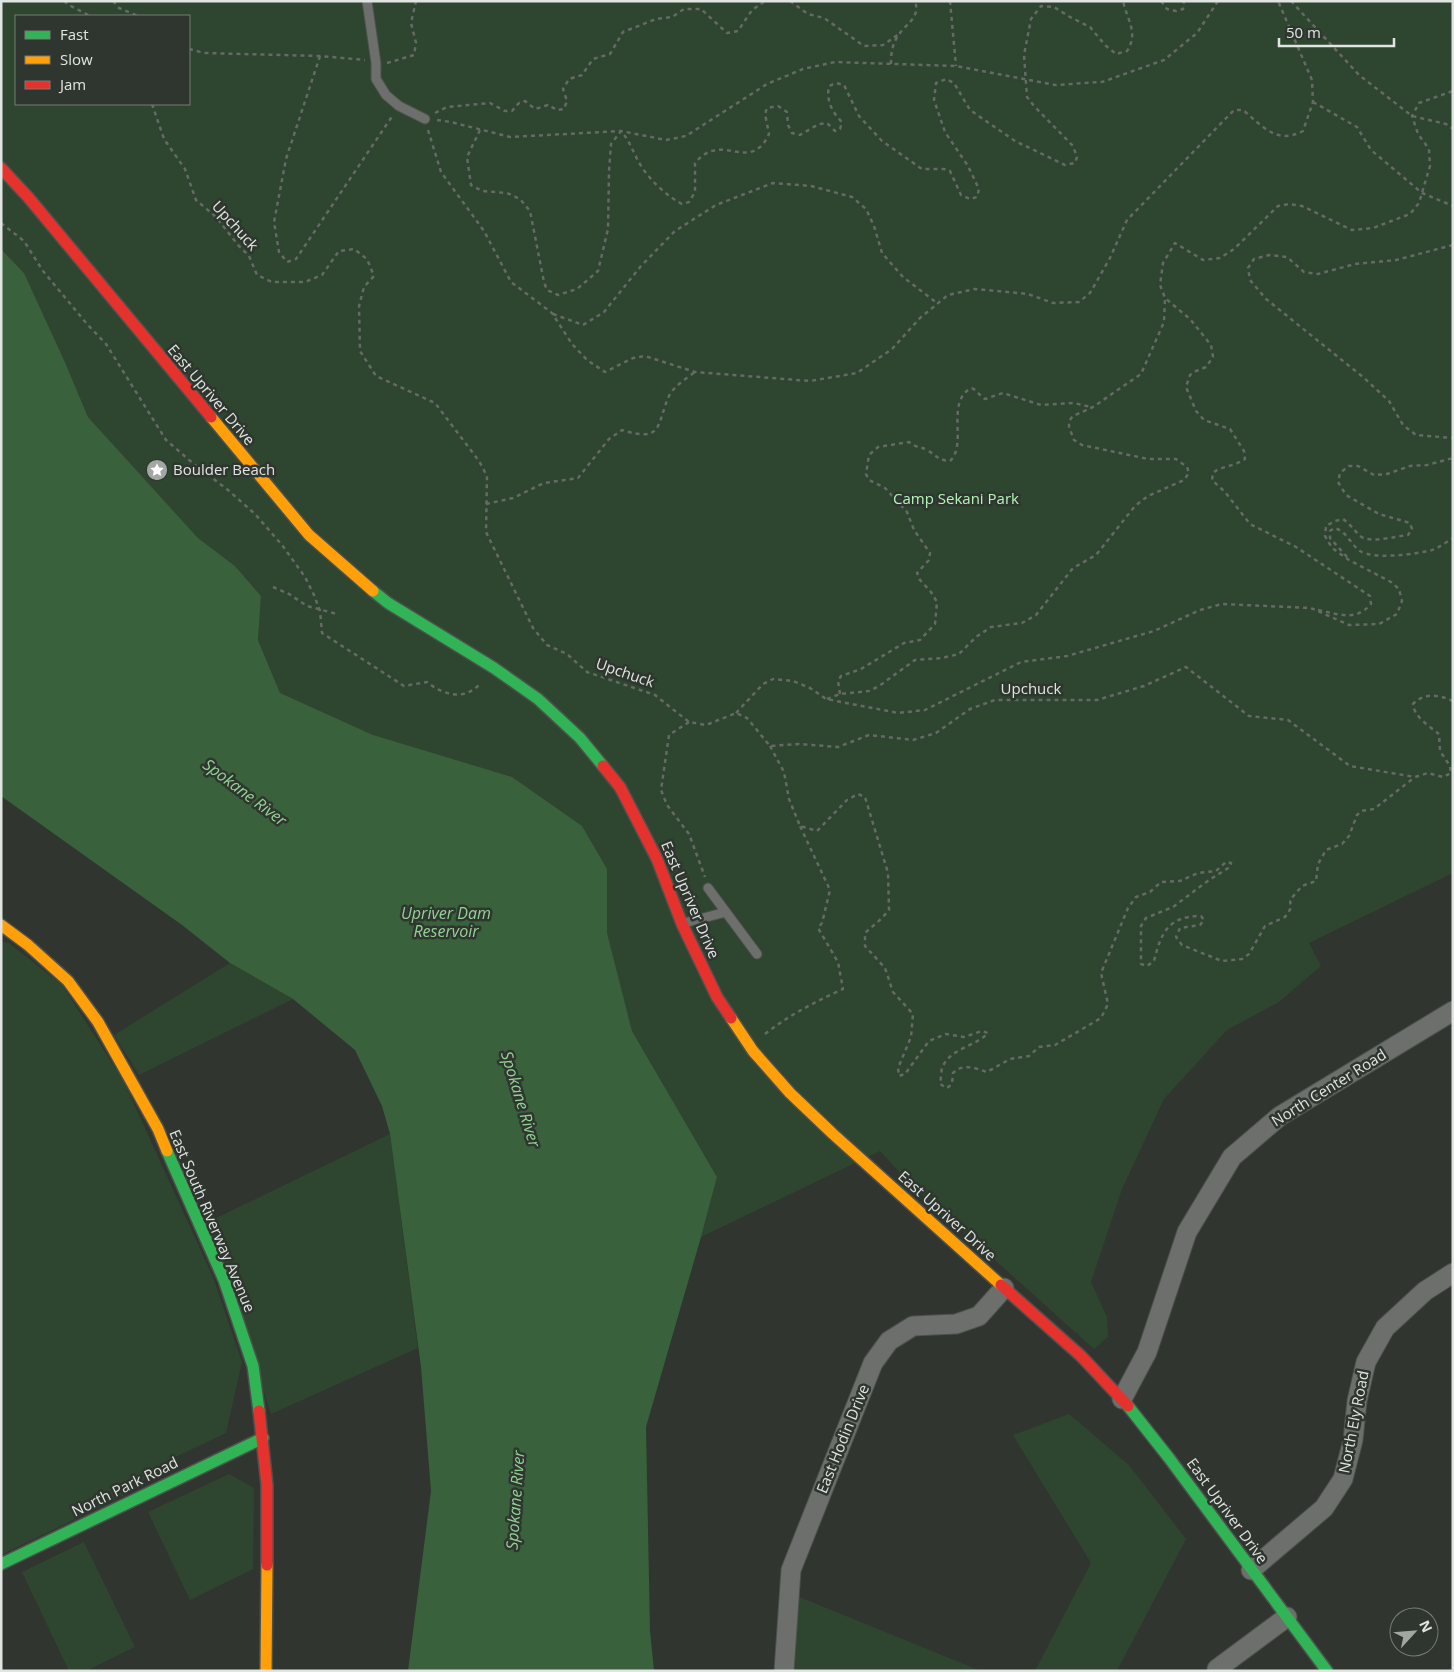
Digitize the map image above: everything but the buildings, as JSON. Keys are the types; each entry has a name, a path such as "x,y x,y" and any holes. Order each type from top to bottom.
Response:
{"main road":[{"name":"East Upriver Drive","path":"1,168 28,197 309,535 388,603 494,668 538,699 580,738 620,787 657,860 682,924 717,997 753,1051 790,1093 833,1134 1081,1356 1122,1399 1169,1458 1327,1671"},
{"name":"East South Riverway Avenue","path":"1,925 28,945 68,981 98,1022 158,1129 224,1280 253,1366 263,1438 267,1485 266,1671"},
{"name":"North Park Road","path":"1,1564 263,1438"}],"street":[{"name":"North Center Road","path":"1122,1399 1147,1352 1187,1232 1232,1157 1280,1116 1453,1011"},
{"name":"North Ely Road","path":"1251,1570 1324,1508 1343,1479 1353,1440 1366,1362 1385,1328 1425,1291 1453,1273"},
{"name":"East Hodin Drive","path":"784,1671 791,1570 873,1363 889,1341 914,1326 956,1324 979,1316 1004,1288"},
{"path":"1217,1669 1287,1617"}],"lane":[{"path":"367,1 376,64 376,79 386,95 399,106 425,119"},
{"path":"708,888 757,954"},
{"path":"682,924 726,912"}],"path":[{"path":"64,1 88,15"},
{"path":"113,1 119,8 136,15"},
{"path":"190,49 204,53 359,59 381,65 414,55 416,43 411,23 416,1"},
{"path":"425,119 447,107 490,103 506,111 512,111 519,103 525,101 535,109 548,105 557,110 564,110 567,101 563,89 569,79 582,75 594,59 610,54 623,32 656,19 672,17 684,9 702,9 727,33 738,31 752,10 765,1"},
{"path":"790,1 808,14 824,18 864,46 883,45 899,34 913,20 917,7 916,1"},
{"path":"950,1 956,66"},
{"path":"621,131 628,139 643,169 670,197 682,204 689,202 695,192 695,163 702,156 715,149 750,152 761,147 769,134 765,114 767,108 778,106 787,112 788,125 792,132 800,135 819,124 827,123 835,131 840,129 842,122 833,113 827,94 829,86 836,82 844,85 859,116 882,141 922,168 950,171 961,195 970,199 978,197 979,189 968,166 945,132 934,100 936,83 946,79 954,84 970,110 1015,142 1065,165 1075,163 1078,157 1073,146 1027,97 1024,55 1031,19 1041,6 1054,7 1090,27 1105,45 1116,54 1127,51 1133,42 1133,33 1123,1"},
{"path":"1161,1 1166,9 1176,12 1182,9 1184,1"},
{"path":"425,119 451,122 510,137 621,131 666,140 686,136 766,84 803,69 835,62 956,66 1056,85 1102,82 1164,60 1197,33 1218,1"},
{"path":"552,313 572,344 587,360 605,372 633,358 644,356 695,372 810,381 857,373 892,349 920,318 948,295 975,289 1028,294 1053,303 1079,302 1090,293 1110,258 1127,220 1234,110 1243,110 1270,133 1294,136 1304,131 1313,102 1312,80 1278,1"},
{"path":"1290,1 1358,75 1412,116 1446,124 1453,129"},
{"path":"891,64 891,50 899,34"},
{"path":"320,56 286,159 274,222 279,252 287,262 296,260 399,106"},
{"path":"826,699 840,694 869,690 878,686 914,660 942,658 959,654 976,637 991,627 1022,623 1036,615 1073,568 1096,555 1135,506 1148,496 1184,480 1189,473 1187,467 1176,459 1148,459 1082,445 1074,440 1068,427 1069,420 1073,416 1093,407 1141,374 1164,322 1165,298 1160,285 1163,263 1175,243 1202,260 1220,258 1234,249 1278,206 1289,204 1302,206 1352,230 1373,228 1410,214 1419,203 1430,166 1429,149 1418,134 1412,116 1419,104 1453,91"},
{"path":"1313,102 1357,128 1371,150 1422,193 1453,206"},
{"name":"Upchuck","path":"152,105 164,139 185,168 196,200 216,217 249,256 257,275 272,282 306,282 322,275 338,251 354,249 367,259 374,276 364,287 359,306 360,351 376,376 435,403 480,461 487,476 486,532 533,628 546,645 567,654 586,672 655,695 689,722"},
{"path":"425,119 441,172 484,231 511,282 552,313 583,325 604,312 641,266 675,230 716,205 773,183 811,186 852,197 866,209 874,226 882,253 903,277 938,303"},
{"path":"480,130 467,157 472,185 482,191 507,193 520,199 530,211 544,282 547,290 558,295 577,289 598,271 608,229 611,144 621,131"},
{"path":"1,223 24,242 43,271 106,344 166,440 255,514 282,545 305,577 314,595 320,611 322,633 404,686 426,682 438,691 456,695 464,694 472,692 494,668"},
{"path":"1453,245 1396,260 1355,264 1318,274 1304,272 1287,257 1270,255 1254,259 1248,268 1250,280 1266,299 1389,400 1403,425 1416,435 1453,438"},
{"path":"708,888 689,834 667,805 661,790 669,735 689,722 706,725 736,713 763,684 773,679 793,680 810,688 826,699 898,712 926,710 1021,662 1067,656 1145,634 1200,610 1222,604 1311,608 1348,616 1364,612 1372,604 1370,596 1296,547 1250,524 1225,492 1212,480 1213,473 1217,469 1236,465 1245,459 1244,451 1230,430 1204,420 1196,411 1186,387 1190,375 1206,367 1213,357 1211,344 1190,319 1165,298"},
{"path":"486,504 513,498 544,483 578,478 608,439 622,430 640,435 652,433 661,423 669,394 695,372"},
{"path":"840,694 838,681 841,676 861,669 904,643 920,640 935,624 937,602 920,580 917,573 929,560 930,553 914,530 907,512 885,488 869,480 866,474 869,455 878,447 909,442 917,449 926,449 940,460 950,461 957,450 958,408 966,391 971,388 976,390 985,399 1002,392 1041,406 1074,403 1093,407"},
{"path":"1311,608 1349,625 1379,624 1396,614 1402,601 1400,589 1391,582 1349,560 1332,548 1325,536 1326,526 1343,519 1361,537 1369,540 1408,535 1412,529 1410,523 1379,514 1346,495 1338,482 1340,473 1348,466 1358,466 1374,476 1387,474 1410,466 1427,465 1453,458"},
{"path":"1349,560 1330,538 1330,531 1334,528 1341,530 1360,551 1375,556 1434,550 1453,538"},
{"path":"273,587 289,594 307,606 336,614"},
{"name":"Upchuck","path":"770,746 799,744 838,747 869,735 913,740 936,733 970,709 995,700 1098,700 1144,686 1186,667 1249,716 1288,720 1350,766 1415,776 1428,773 1443,777 1451,773 1450,766 1440,751 1439,734 1422,721 1414,710 1413,704 1419,698 1429,696 1440,696 1453,701"},
{"path":"736,713 747,718 770,746 784,772 789,799 830,890 822,923 818,928 838,962 843,989 813,1002 785,1019 765,1034 753,1051"},
{"path":"800,826 818,831 847,800 858,794 865,796 888,874 889,910 864,933 865,946 885,968 893,992 913,1014 911,1037 898,1068 899,1076 905,1074 929,1041 946,1034 964,1037 982,1031 988,1034 954,1053 942,1067 940,1084 947,1088 952,1084 953,1072 958,1067 967,1066 988,1072 1010,1059 1029,1056 1039,1047 1055,1045 1101,1018 1108,1004 1101,973 1128,908 1136,897 1150,892 1161,882 1180,881 1198,873 1216,871 1226,862 1231,863 1230,868 1209,880 1173,907 1146,918 1141,926 1141,964 1147,966 1154,961 1159,941 1170,924 1192,916 1201,916 1204,920 1200,925 1180,928 1176,936 1182,945 1222,961 1242,960 1249,954 1265,926 1284,917 1291,908 1290,900 1302,886 1316,881 1318,864 1326,850 1342,844 1349,836 1357,815 1361,811 1374,810 1415,776"}],"green space":[{"name":"Camp Sekani Park","path":"1,1 1453,1 1453,873 1309,943 1321,966 1279,1002 1227,1030 1164,1099 1122,1189 1091,1282 1107,1317 1108,1337 1094,1349 910,1184 880,1151 701,1237 717,1177 632,1031 606,933 607,869 373,735 280,694 258,640 261,596 235,566 198,538 88,417 24,273 1,249"},
{"path":"1,942 9,943 62,985 123,1080 213,1277 242,1362 226,1433 163,1463 131,1492 1,1555"},
{"path":"230,963 293,999 139,1075 114,1035"},
{"path":"390,1134 418,1348 271,1414 208,1222"},
{"path":"1069,1414 1129,1465 1186,1539 1117,1671 1035,1671 1091,1563 1013,1435"},
{"path":"229,1474 254,1488 253,1569 190,1600 148,1512"},
{"path":"84,1542 135,1647 86,1671 69,1671 22,1572"},
{"path":"797,1596 981,1671 792,1671"}],"water":[{"name":"Upriver Dam Reservoir","path":"1,249 24,273 88,417 198,538 235,566 261,596 258,640 280,693 373,735 512,777 582,826 607,869 607,933 632,1031 717,1177 646,1427 650,1631 654,1671 408,1671 431,1491 421,1367 390,1134 382,1106 355,1050 293,999 230,963 182,925 1,796"}],"traffic: fast":[{"path":"373,591 388,603 494,668 538,699 580,738 603,766"},
{"path":"167,1151 224,1280 253,1366 259,1411"},
{"path":"1128,1406 1169,1458 1327,1671"},
{"path":"1,1564 263,1438"}],"traffic: slow":[{"path":"211,417 309,535 373,591"},
{"path":"1,925 28,945 68,981 98,1022 158,1129 167,1151"},
{"path":"731,1018 753,1051 790,1093 1001,1285"},
{"path":"266,1671 267,1565"}],"traffic: jam":[{"path":"1,168 28,197 211,417"},
{"path":"603,766 620,787 657,859 682,924 717,997 731,1018"},
{"path":"1001,1285 1081,1356 1128,1406"},
{"path":"259,1411 267,1485 267,1565"}],"place":[{"name":"Boulder Beach","path":"157,470"}],"water label":[{"name":"Spokane River","path":"245,792"},
{"name":"Spokane River","path":"521,1099"},
{"name":"Spokane River","path":"515,1500"}]}
